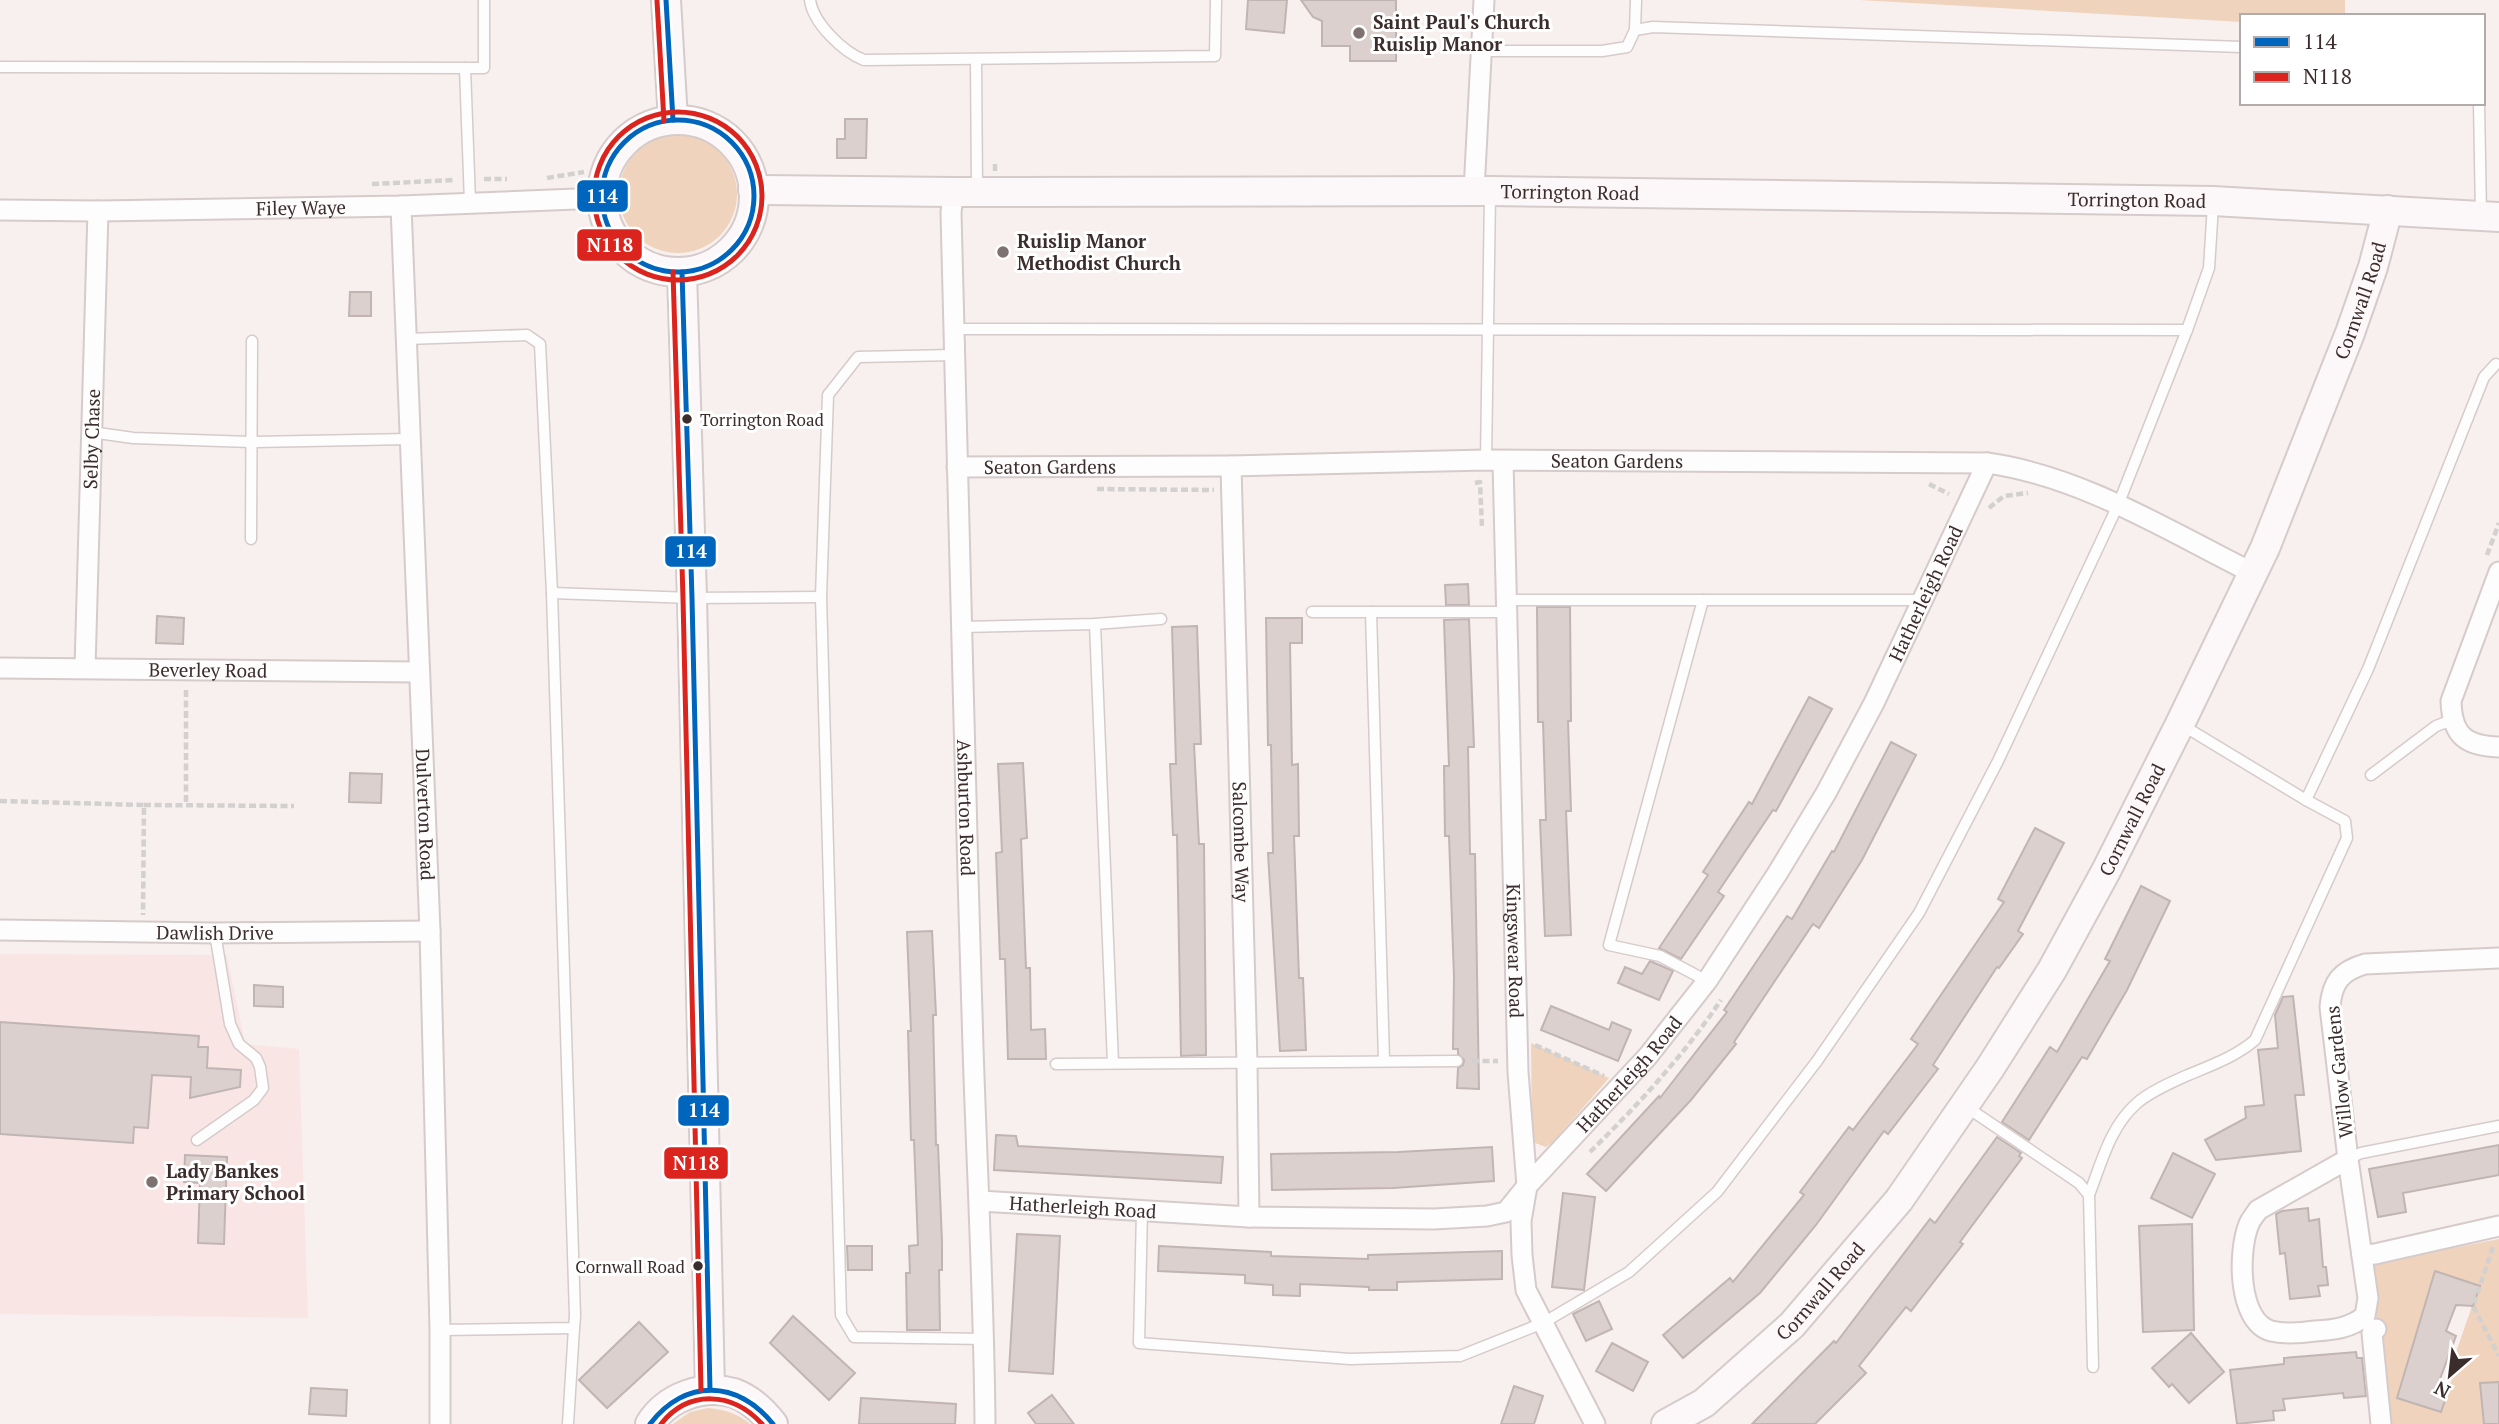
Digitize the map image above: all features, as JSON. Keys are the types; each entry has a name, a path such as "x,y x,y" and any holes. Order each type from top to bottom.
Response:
{"street":[{"path":"666,0 673,120"},
{"path":"1482,191 1480,51 1483,0"},
{"path":"673,120 695,122 716,130 733,144 746,162 753,190 753,208 744,232 729,252 707,266 682,272 658,270 636,259 618,243 606,222 601,198 604,175 614,153 630,136 650,125 673,120"},
{"name":"Torrington Road","path":"753,190 1482,191 2213,201 2388,210"},
{"name":"Ashburton Road","path":"965,192 953,329 985,1339 985,1424"},
{"name":"Filey Waye","path":"0,209 98,211 401,206 601,198"},
{"name":"Dulverton Road","path":"401,206 430,931 440,1424"},
{"path":"2388,210 2490,216"},
{"name":"Cornwall Road","path":"1665,1424 1704,1403 1792,1325 1899,1200 2052,970 2106,871 2253,573 2350,333 2373,267 2388,210"},
{"name":"Selby Chase","path":"85,668 98,211"},
{"path":"682,272 710,1390"},
{"name":"Seaton Gardens","path":"957,467 1231,466 1495,460 1987,463 2020,468 2055,479 2118,505 2253,573"},
{"name":"Kingswear Road","path":"1495,460 1506,606 1518,1072 1527,1186 1521,1221 1522,1255 1526,1290 1595,1424"},
{"name":"Hatherleigh Road","path":"980,1200 1249,1217 1434,1219 1488,1216 1506,1212 1648,1056 1707,981 1826,793 1874,703 1923,600 1977,505 1987,463"},
{"name":"Salcombe Way","path":"1231,466 1249,1217"},
{"path":"2499,572 2451,701 2452,720 2461,735 2478,746 2499,747"},
{"name":"Beverley Road","path":"0,668 418,672"},
{"name":"Dawlish Drive","path":"0,930 215,933 430,931"},
{"name":"Willow Gardens","path":"2348,1159 2258,1210 2249,1224 2243,1260 2246,1303 2255,1320 2270,1331 2310,1332 2353,1325 2365,1316 2368,1298 2330,1007 2331,992 2337,978 2350,969 2365,964 2499,958"},
{"path":"2362,1255 2497,1233"},
{"path":"2376,1329 2372,1333 2381,1424"},
{"path":"650,1424 670,1402 689,1393 710,1390 734,1393 756,1405 773,1424"}],"lane":[{"path":"0,67 484,68 484,0"},
{"path":"810,0 815,20 853,56 864,60 1215,56 1216,0"},
{"path":"1480,51 1602,51 1627,47 1635,30 1636,0"},
{"path":"1635,30 1653,27 2240,47"},
{"path":"965,192 976,59"},
{"path":"465,68 470,202"},
{"path":"2479,105 2490,216"},
{"path":"1482,191 1495,460"},
{"path":"1142,1210 1139,1343 1350,1359 1460,1356 1543,1323 1629,1272 1717,1192 1817,1061 1919,913 1998,761 2118,505 2187,330 2209,268 2213,201"},
{"path":"953,329 2187,330"},
{"path":"406,339 527,335 540,344 552,593 575,1303 568,1424"},
{"path":"251,539 252,341"},
{"path":"954,355 858,357 828,395 821,597 841,1315 854,1337 985,1339"},
{"path":"2306,800 2368,669 2484,377 2496,364"},
{"path":"91,432 133,438 251,442 410,439"},
{"path":"552,593 692,598 821,597"},
{"path":"1703,600 1609,945 1660,956 1707,981"},
{"path":"1312,612 1703,600 1923,600"},
{"path":"1371,612 1384,1060"},
{"path":"962,627 1094,624 1161,619"},
{"path":"1094,624 1113,1063"},
{"path":"2371,775 2436,726 2452,720"},
{"path":"2093,1367 2089,1195 2115,1133 2137,1103 2242,1051 2255,1040 2347,838 2345,821 2180,724"},
{"path":"197,1140 254,1100 263,1088 256,1058 239,1044 230,1024 215,933"},
{"path":"1056,1064 1457,1061"},
{"path":"1964,1105 2079,1183 2089,1195"},
{"path":"2348,1159 2361,1153 2499,1126"},
{"path":"440,1330 574,1328"}],"path":[{"path":"541,179 584,172"},
{"path":"361,184 517,179"},
{"path":"1096,489 1216,490"},
{"path":"1946,507 1949,494 1977,505 1996,502 2004,496 2037,492"},
{"path":"1977,505 1996,502"},
{"path":"186,690 186,805"},
{"path":"0,802 294,806"},
{"path":"143,916 144,805"},
{"path":"1585,1157 1632,1111 1703,1027 1725,994"},
{"path":"1531,1043 1608,1077 1600,1087"},
{"path":"1457,1061 1504,1062"},
{"path":"2497,1233 2473,1306 2499,1356"}],"shaded area":[{"path":"1860,0 2345,0 2345,14 2240,14 2240,22"},
{"path":"678,135 701,139 720,152 733,171 737,194 733,217 720,236 701,249 678,253 655,249 636,236 623,217 619,194 623,171 636,152 655,139"},
{"name":"Lady Bankes Primary School","path":"0,954 227,955 245,1044 299,1049 308,1318 0,1314"},
{"path":"1531,1043 1609,1078 1546,1147 1535,1143 1532,1135"},
{"path":"2499,1239 2499,1382 2481,1383 2484,1424 2381,1424 2374,1263","holes":["2435,1271 2479,1286 2447,1378 2452,1379 2441,1412 2398,1398"]},
{"path":"708,1408 731,1413 750,1424 673,1424 690,1412"}],"building":[{"path":"1248,0 1287,0 1284,33 1246,29"},
{"name":"Saint Paul's Church Ruislip Manor","path":"1301,0 1396,0 1396,61 1350,61 1350,46 1322,46 1322,21 1313,17"},
{"path":"845,119 867,119 866,158 837,158 837,139 845,139"},
{"path":"350,292 371,292 371,316 349,316"},
{"path":"1468,584 1469,605 1446,605 1445,585"},
{"path":"1537,607 1570,607 1571,721 1568,721 1571,811 1566,811 1571,935 1545,936 1540,820 1546,820 1543,722 1538,722"},
{"path":"157,616 184,618 183,644 156,643"},
{"path":"1266,618 1302,618 1302,643 1290,643 1292,765 1298,764 1299,836 1294,836 1299,978 1303,978 1306,1050 1280,1051 1268,853 1273,853"},
{"path":"1469,619 1474,747 1468,747 1470,854 1475,854 1479,1089 1457,1088 1458,1068 1463,1065 1464,1060 1458,1054 1458,1049 1453,1049 1454,977 1449,836 1445,836 1444,766 1449,766 1444,620"},
{"path":"1197,626 1201,744 1194,744 1199,844 1204,844 1206,1055 1181,1056 1177,835 1173,835 1170,764 1176,764 1172,627"},
{"path":"1809,697 1832,709 1776,811 1773,810 1718,892 1724,896 1681,959 1659,948 1708,875 1703,872 1749,802 1752,804"},
{"path":"1891,742 1916,755 1862,860 1819,928 1813,924 1734,1042 1736,1044 1691,1100 1606,1191 1587,1174 1659,1096 1660,1098 1727,1012 1724,1010 1787,916 1792,919 1832,851 1834,852"},
{"path":"1023,763 1027,838 1021,839 1026,968 1030,968 1031,1030 1045,1029 1046,1059 1008,1059 1005,959 1000,959 996,853 1002,852 998,764"},
{"path":"350,773 382,774 381,803 349,802"},
{"path":"2035,828 2064,843 2018,931 2023,934 1999,968 1997,967 1933,1065 1938,1069 1888,1134 1884,1131 1816,1225 1760,1293 1683,1358 1663,1335 1730,1278 1733,1282 1804,1195 1800,1192 1849,1127 1853,1130 1918,1044 1911,1039 2004,902 1998,899"},
{"path":"2141,886 2170,901 2127,990 2087,1059 2082,1057 2029,1140 2002,1122 2050,1047 2057,1052 2110,961 2105,959"},
{"path":"932,931 936,1015 933,1015 936,1145 942,1242 942,1270 939,1270 940,1330 907,1330 906,1273 910,1273 909,1246 918,1245 914,1140 911,1140 907,932"},
{"path":"1650,961 1673,971 1659,1000 1618,983 1625,967 1642,974"},
{"path":"254,985 283,987 283,1007 254,1006"},
{"path":"2293,996 2304,1095 2295,1095 2301,1151 2216,1160 2205,1140 2246,1118 2245,1107 2264,1105 2258,1050 2278,1048 2275,1015 2283,997"},
{"path":"1551,1006 1609,1030 1612,1022 1631,1030 1618,1061 1541,1030"},
{"path":"0,1022 199,1036 198,1047 208,1047 207,1068 241,1070 240,1087 190,1098 191,1077 152,1075 148,1128 134,1127 133,1143 0,1134"},
{"path":"996,1135 1016,1136 1018,1146 1223,1157 1221,1183 994,1170"},
{"path":"1997,1137 2021,1153 2019,1156 2022,1158 1960,1242 1963,1244 1911,1311 1906,1307 1859,1366 1866,1373 1815,1424 1752,1424 1834,1341 1836,1343 1930,1219 1935,1223"},
{"path":"2499,1145 2499,1175 2403,1193 2406,1212 2378,1217 2369,1169"},
{"path":"1492,1147 1494,1181 1393,1188 1272,1190 1271,1154"},
{"path":"2173,1153 2215,1174 2192,1218 2151,1198"},
{"path":"185,1155 227,1157 224,1244 198,1243 200,1183 184,1182"},
{"path":"1563,1193 1595,1197 1584,1290 1552,1287"},
{"path":"2308,1208 2309,1221 2319,1219 2323,1267 2326,1267 2328,1285 2318,1286 2320,1296 2290,1299 2285,1253 2280,1254 2276,1214"},
{"path":"2192,1224 2194,1330 2143,1332 2139,1226"},
{"path":"1017,1234 1060,1236 1053,1374 1009,1371"},
{"path":"847,1246 872,1246 872,1270 848,1270"},
{"path":"1159,1246 1271,1252 1271,1256 1368,1259 1368,1255 1502,1251 1502,1279 1397,1282 1397,1290 1300,1284 1300,1296 1273,1295 1273,1285 1245,1283 1245,1275 1158,1271"},
{"path":"2435,1271 2480,1286 2473,1306 2456,1305 2446,1331 2456,1336 2437,1387 2449,1389 2441,1412 2397,1398"},
{"path":"1599,1301 1612,1329 1586,1341 1573,1314"},
{"path":"793,1316 855,1373 829,1400 770,1343"},
{"path":"639,1322 668,1352 607,1408 579,1380"},
{"path":"2191,1333 2224,1372 2189,1403 2172,1384 2169,1387 2152,1368"},
{"path":"1612,1343 1648,1362 1633,1391 1596,1371"},
{"path":"2356,1352 2357,1358 2362,1358 2366,1396 2344,1398 2343,1393 2283,1399 2285,1410 2273,1411 2274,1420 2237,1424 2230,1370 2284,1364 2284,1358"},
{"path":"2499,1382 2499,1424 2484,1424 2480,1383"},
{"path":"1514,1386 1543,1396 1534,1424 1501,1424"},
{"path":"311,1388 347,1390 346,1416 309,1414"},
{"path":"1052,1395 1074,1424 1036,1424 1028,1413"},
{"path":"861,1398 956,1404 955,1424 859,1424"}],"transit line":[{"name":"114","path":"666,0 673,120"},
{"name":"N118","path":"657,1 664,121"},
{"name":"N118","path":"678,112 710,118 738,136 756,164 762,196 756,228 738,256 710,274 678,280 646,274 618,256 600,228 594,196 600,164 618,136 646,118 678,112"},
{"name":"114","path":"678,120 707,126 731,143 748,167 754,196 748,225 731,249 707,266 678,272 649,266 625,249 608,225 602,196 608,167 625,143 649,126 678,120"},
{"name":"N118","path":"673,272 701,1390"},
{"name":"114","path":"682,272 710,1390"},
{"name":"114","path":"650,1424 679,1398 712,1390 744,1399 759,1409 773,1424"},
{"name":"N118","path":"661,1424 685,1405 711,1399 738,1406 762,1424"}],"place":[{"name":"Saint Paul's Church Ruislip Manor","path":"1359,33"},
{"name":"Ruislip Manor Methodist Church","path":"1003,252"},
{"name":"Torrington Road","path":"687,419"},
{"name":"Lady Bankes Primary School","path":"152,1182"},
{"name":"Cornwall Road","path":"698,1266"}]}
